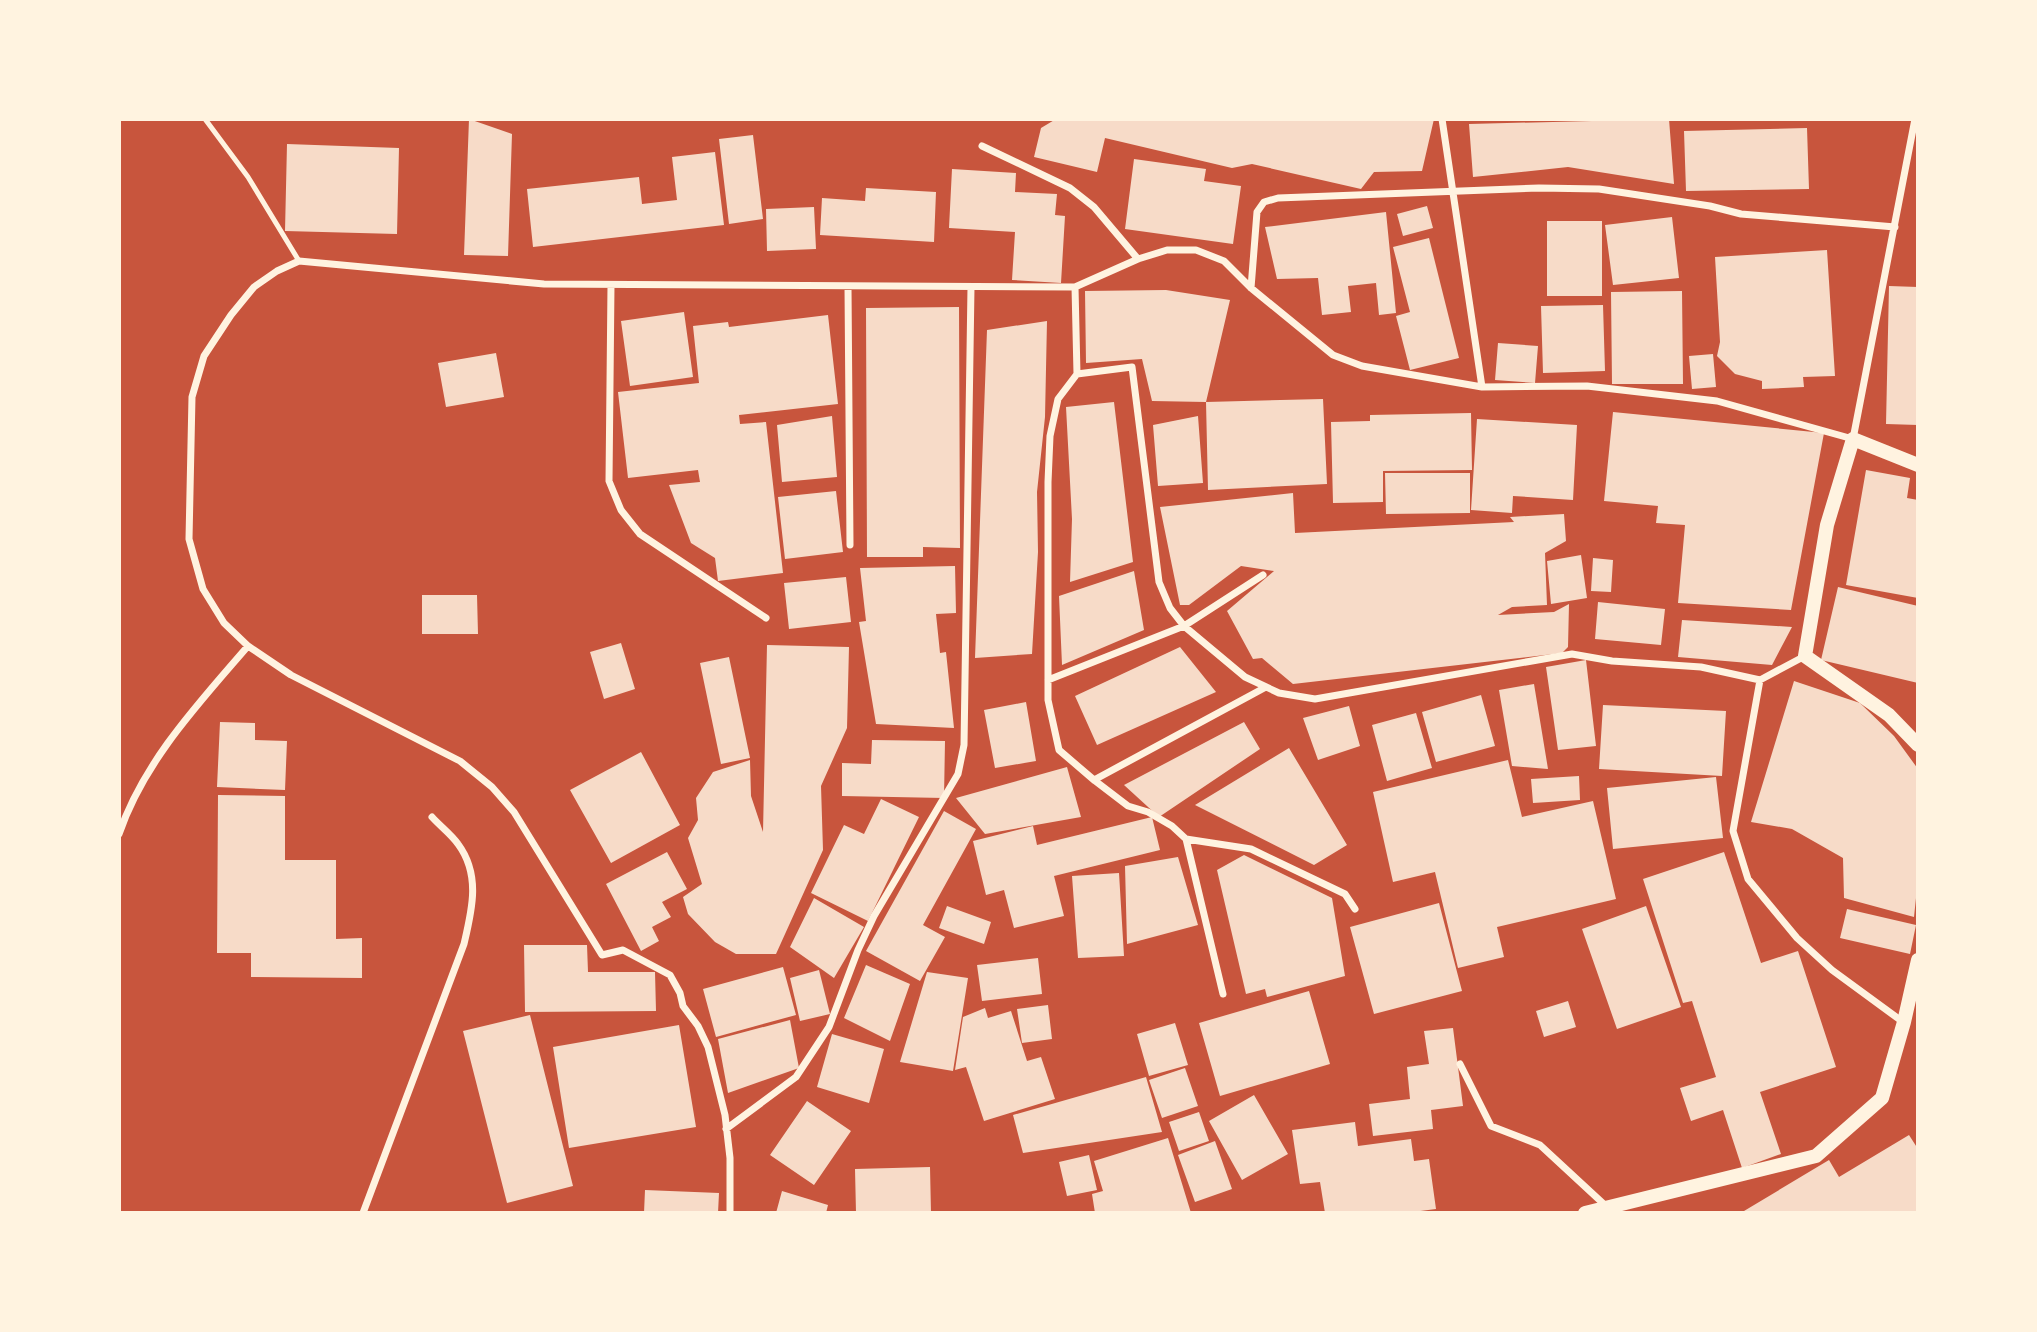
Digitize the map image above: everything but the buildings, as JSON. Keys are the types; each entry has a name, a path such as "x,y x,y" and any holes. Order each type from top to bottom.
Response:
{"main road":[{"path":"1918,465 1853,439 1827,525 1805,656 1889,715 1918,745"},
{"path":"1585,1213 1816,1156 1882,1098 1904,1022 1918,960"}],"street":[{"path":"1442,119 1482,387"},
{"path":"730,1213 730,1158 725,1115 708,1046 698,1026 683,1006 680,993 670,975 623,950 602,955 514,812 492,787 460,761 291,675 248,646 224,623 203,589 189,539 192,397 204,356 231,315 254,287 299,261 544,284 1075,288 1138,259 1167,250 1196,250 1223,261 1251,288 1333,355 1362,366 1482,387 1587,386 1717,401 1853,439 1915,119"},
{"path":"982,146 1070,188 1094,207 1138,259"},
{"path":"1251,288 1257,212 1264,202 1278,198 1539,188 1599,189 1710,206 1741,214 1895,227"},
{"path":"611,285 608,481 621,510 640,534 766,618"},
{"path":"849,286 850,545"},
{"path":"726,1129 796,1077 818,1045 829,1027 874,916 958,774 964,745 971,287"},
{"path":"1075,288 1077,374 1058,399 1050,436 1048,700 1059,750 1128,806 1148,812 1172,826 1186,839 1223,994"},
{"path":"1077,374 1132,367 1159,582 1170,608 1184,626 1245,677 1279,693 1315,699 1572,654 1612,661 1701,667 1760,680 1805,656"},
{"path":"1048,680 1184,626 1263,575"},
{"path":"119,834 126,813 171,736 248,646"},
{"path":"1760,680 1733,831 1748,879 1797,938 1832,971 1904,1022"},
{"path":"1094,780 1266,687"},
{"path":"363,1213 464,944 473,905 470,867 458,845 432,817"},
{"path":"1186,839 1251,849 1345,894 1355,909"},
{"path":"1460,1064 1491,1126 1540,1145 1608,1208"}],"lane":[{"path":"205,119 248,177 299,261"}]}
